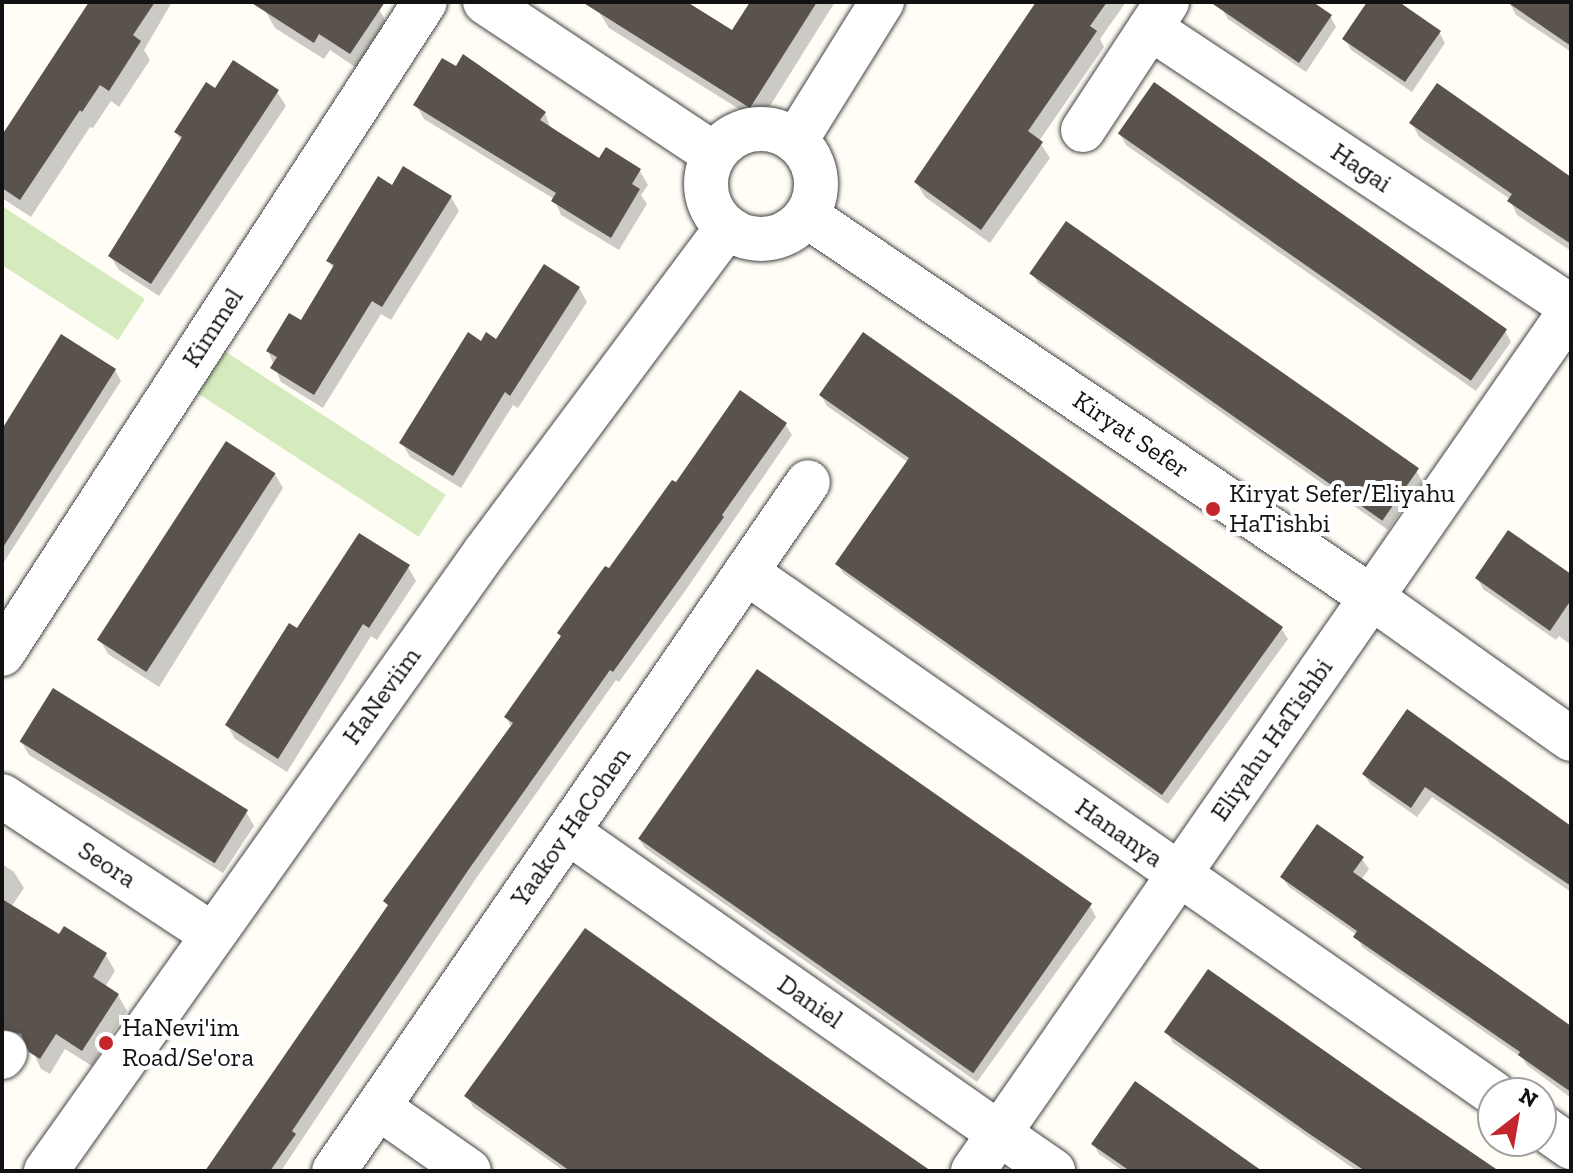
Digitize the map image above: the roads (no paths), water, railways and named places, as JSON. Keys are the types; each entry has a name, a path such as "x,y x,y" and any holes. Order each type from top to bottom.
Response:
{"street":[{"name":"Kimmel","path":"2,654 425,2"},
{"path":"796,140 882,2"},
{"path":"489,3 714,154"},
{"path":"1083,130 1159,15"},
{"name":"Hagai","path":"1159,15 1571,308"},
{"path":"743,131 780,131 796,140 814,167 814,200 807,216 784,234 770,238 755,239 727,227 716,216 705,185 714,154 727,140 743,131"},
{"name":"Kiryat Sefer","path":"807,216 1371,597 1571,739"},
{"name":"HaNeviim","path":"46,1171 211,934 485,552 727,227"},
{"name":"Eliyahu HaTishbi","path":"973,1171 1571,308"},
{"name":"Yaakov HaCohen","path":"334,1171 808,482"},
{"name":"Hananya","path":"746,572 1477,1082"},
{"name":"Seora","path":"2,796 211,934"},
{"name":"Daniel","path":"568,832 1053,1171"},
{"path":"378,1107 469,1171"}],"place":[{"name":"Kiryat Sefer/Eliyahu HaTishbi","path":"1213,509"},
{"name":"HaNevi'im Road/Se'ora","path":"106,1043"}]}
